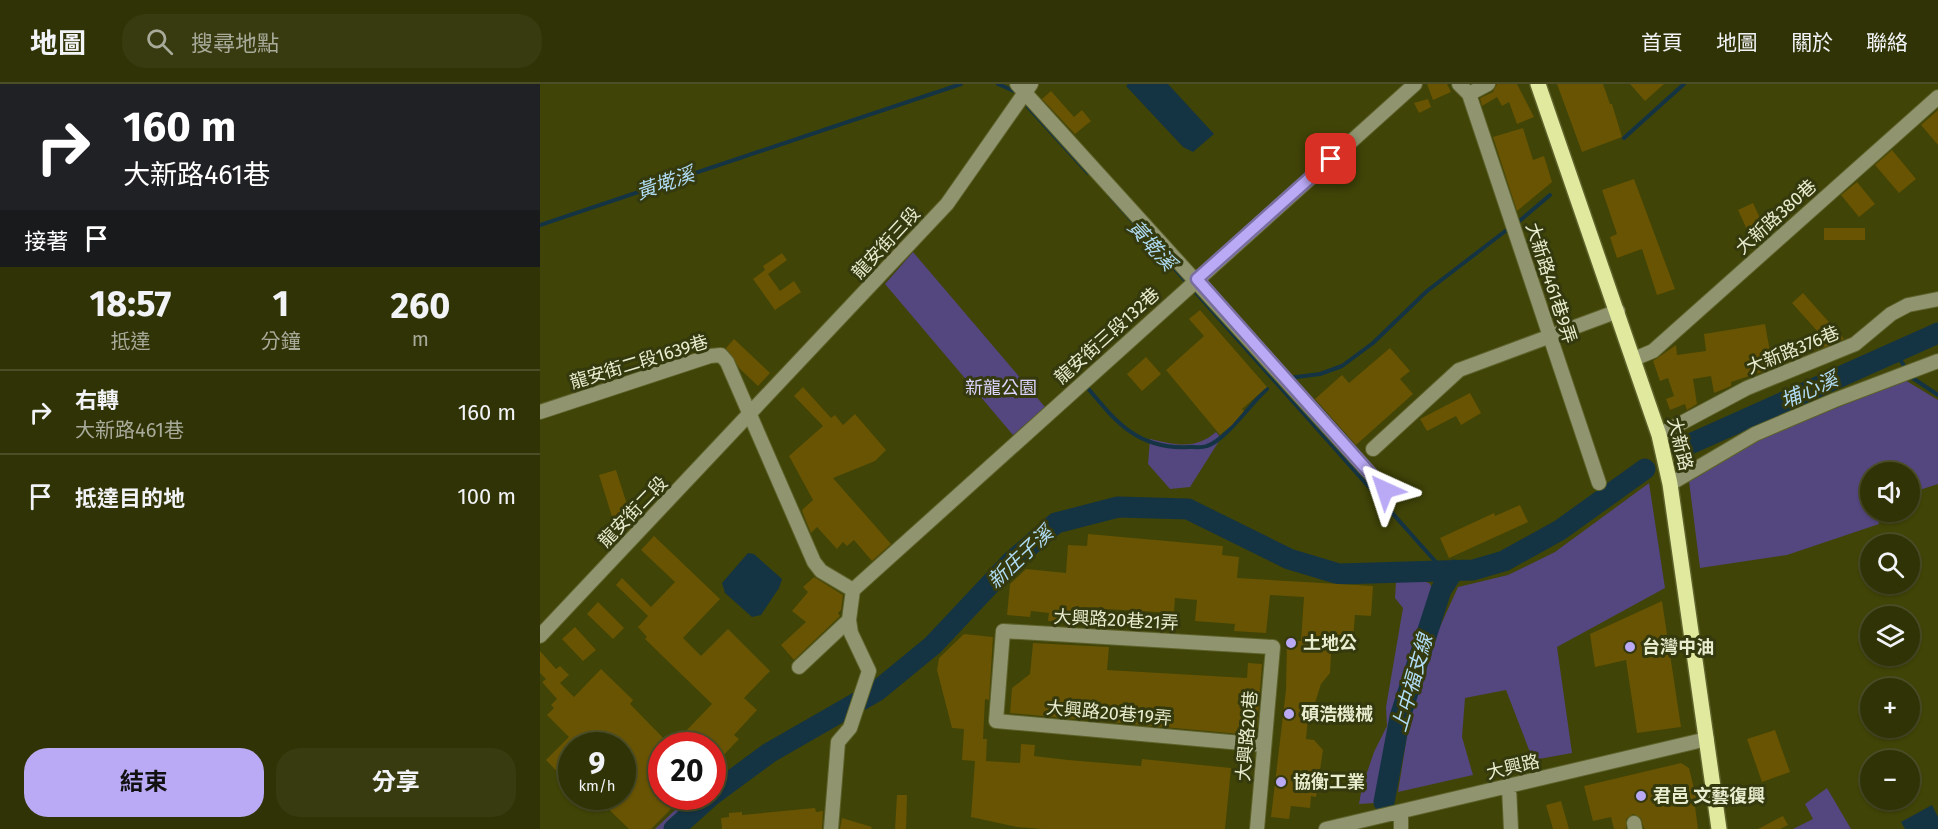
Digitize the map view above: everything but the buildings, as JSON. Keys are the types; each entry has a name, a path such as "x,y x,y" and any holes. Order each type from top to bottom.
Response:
{"main road":[{"name":"大新路","path":"1538,84 1660,437 1669,480 1719,829"}],"street":[{"name":"龍安街三段132巷","path":"853,590 1415,84"},
{"path":"1464,89 1488,84"},
{"path":"1025,86 1385,490"},
{"name":"龍安街三段","path":"752,414 946,204 1025,86"},
{"name":"大新路461巷9弄","path":"1464,89 1599,483"},
{"name":"大新路380巷","path":"1634,359 1653,351 1938,97"},
{"name":"大新路376巷","path":"1660,437 1747,388 1855,344 1891,314 1908,305 1938,298"},
{"path":"1373,449 1459,370 1618,311"},
{"name":"龍安街二段1639巷","path":"540,412 710,356 721,355 727,362 752,414"},
{"path":"1669,480 1755,434 1835,399 1938,361"},
{"path":"752,414 814,562 821,572 853,590 849,620 851,633 869,671 850,728 838,742 831,829"},
{"name":"龍安街二段","path":"540,636 752,414"},
{"path":"800,667 849,620"},
{"name":"大興路20巷21弄","path":"1000,676 1003,631 1273,647"},
{"name":"大興路20巷","path":"1257,829 1273,647"},
{"name":"大興路20巷19弄","path":"1000,676 996,721 1264,745"},
{"name":"大興路","path":"1326,829 1366,825 1401,812 1707,740"},
{"path":"1509,787 1511,829"},
{"path":"1401,812 1401,829"}],"green space":[{"name":"新龍公園","path":"913,252 1045,407 1013,435 885,284"},
{"path":"1905,380 1938,400 1938,484 1920,490 1920,462 1860,462 1860,522 1879,522 1879,524 1787,555 1700,568 1689,481 1763,438"},
{"path":"1216,432 1221,438 1190,487 1170,489 1148,464 1150,439 1177,444 1193,444"},
{"path":"1649,483 1665,588 1557,647 1572,753 1533,760 1506,690 1465,698 1462,737 1473,775 1398,792 1412,705 1434,640 1458,587 1508,575 1555,552"},
{"path":"1413,578 1429,583 1436,592 1408,672 1375,803 1359,804 1362,787 1374,752 1387,726 1386,707 1403,608 1395,598 1396,582"},
{"path":"1827,788 1851,829 1793,829 1813,819 1805,804"},
{"path":"675,810 686,810 666,829 655,829"}],"water":[{"path":"1128,84 1168,84 1214,134 1193,152 1183,147 1126,86"},
{"path":"748,553 754,554 782,579 779,588 761,615 752,617 725,593 722,583"},
{"path":"1932,805 1938,817 1938,829 1905,829 1901,822"}],"waterway":[{"name":"黃墘溪","path":"540,225 961,84"},
{"name":"黃墘溪","path":"998,84 1014,91"},
{"path":"1624,138 1684,84"},
{"name":"黃墘溪","path":"1028,107 1088,173"},
{"path":"1516,224 1550,195"},
{"name":"黃墘溪","path":"1110,196 1443,570"},
{"path":"1289,378 1320,374 1342,366 1373,343 1427,291 1508,229"},
{"name":"埔心溪","path":"1681,448 1938,333"},
{"path":"1895,351 1906,369"},
{"path":"1911,377 1938,395"},
{"path":"1086,386 1118,422 1130,431 1142,439 1171,447 1203,447 1214,442 1222,437 1267,389"},
{"name":"新庄子溪","path":"726,785 769,753 877,691 933,645 1012,561 1056,523 1118,507 1188,509 1289,559 1339,574 1473,570 1504,561 1560,530 1645,469"},
{"name":"上中福支線","path":"1384,802 1400,717 1441,590 1454,570"},
{"name":"新庄子溪","path":"674,829 695,810"}],"place":[{"name":"土地公","path":"1291,643"},
{"name":"台灣中油","path":"1630,647"},
{"name":"碩浩機械","path":"1289,714"},
{"name":"協衡工業","path":"1281,782"},
{"name":"君邑 文藝復興","path":"1641,796"}],"route":[{"path":"1331,159 1197,279 1385,490"}]}
